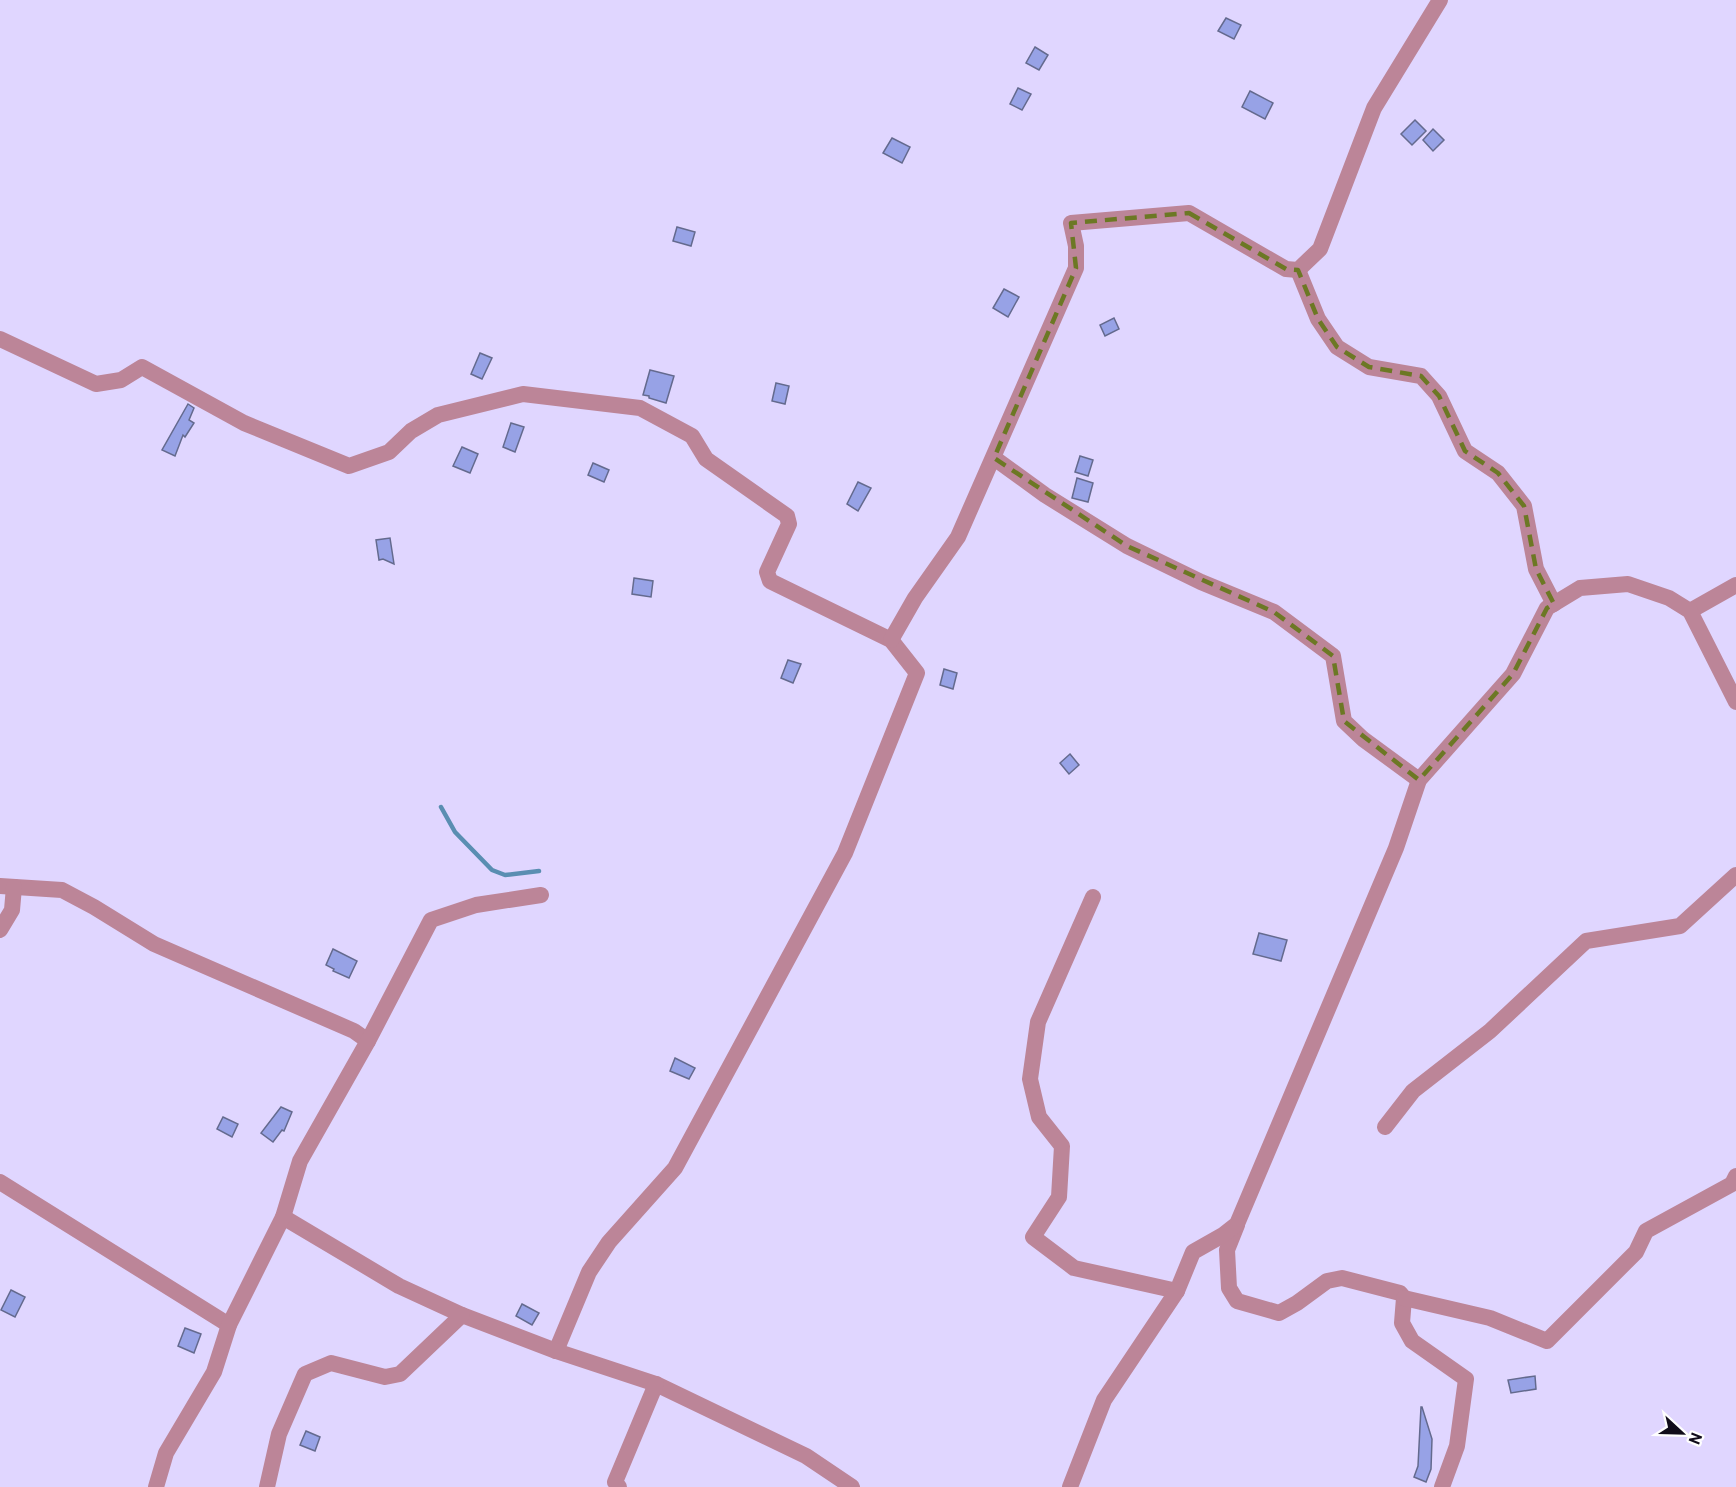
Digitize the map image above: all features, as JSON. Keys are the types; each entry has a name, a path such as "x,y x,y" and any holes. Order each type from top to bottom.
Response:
{"street":[{"path":"1298,270 1320,249 1374,108 1440,0"},
{"path":"891,640 915,598 958,537 994,458 1076,268 1076,246 1071,223 1189,213 1286,268 1298,270"},
{"path":"1298,270 1318,319 1337,347 1369,367 1421,376 1439,396 1465,451 1498,473 1524,506 1536,569 1554,604"},
{"path":"0,339 96,384 121,380 142,368 244,423 349,466 390,452 411,430 438,415 523,394 640,408 692,436 706,459 787,516 789,524 767,572 771,581 891,640 917,673 845,853 675,1168 609,1242 589,1272 556,1351"},
{"path":"994,458 1045,495 1127,546 1201,582 1274,612 1333,656 1344,721 1363,739 1419,780"},
{"path":"1736,702 1690,611 1669,598 1628,584 1580,588 1547,608 1513,674 1419,780 1396,848 1227,1250 1229,1288 1237,1301 1279,1313 1327,1281 1342,1278 1400,1293 1404,1298 1490,1318 1547,1341 1636,1252 1646,1231 1732,1184 1736,1176"},
{"path":"1690,611 1736,585"},
{"path":"1385,1127 1413,1091 1490,1031 1586,940 1680,926 1736,874"},
{"path":"0,930 12,910 7,886 62,890 154,944 354,1031 368,1041"},
{"path":"156,1487 166,1453 214,1372 229,1325 283,1217 300,1161 368,1041 432,920 476,905 541,895"},
{"path":"1094,897 1038,1022 1030,1078 1039,1117 1062,1146 1059,1197 1033,1237 1074,1268 1177,1291"},
{"path":"0,1182 229,1325"},
{"path":"283,1217 399,1286 462,1315 556,1351 656,1384 806,1456 852,1487"},
{"path":"1070,1487 1104,1400 1177,1291 1193,1252 1237,1224"},
{"path":"1404,1298 1402,1323 1412,1341 1466,1379 1457,1446 1442,1487"},
{"path":"267,1487 279,1434 305,1374 331,1364 385,1377 400,1374 462,1315"},
{"path":"620,1487 615,1482 656,1384"}],"highlighted area":[{"path":"1189,213 1286,269 1298,270 1318,319 1337,347 1369,367 1421,376 1439,396 1465,451 1498,473 1524,506 1536,569 1554,604 1547,608 1513,674 1419,780 1344,721 1333,656 1274,612 1127,546 994,458 1076,268 1071,223"}],"building":[{"path":"1226,18 1241,25 1234,39 1218,31"},
{"path":"1035,47 1048,55 1039,70 1026,63"},
{"path":"1018,88 1031,94 1022,110 1010,104"},
{"path":"1250,91 1273,103 1265,119 1242,107"},
{"path":"1415,120 1426,131 1412,145 1401,134"},
{"path":"1433,129 1444,140 1433,151 1423,140"},
{"path":"892,138 910,147 902,163 883,153"},
{"path":"677,227 695,232 691,246 673,241"},
{"path":"1004,289 1019,297 1008,317 993,308"},
{"path":"1114,318 1119,329 1105,336 1100,325"},
{"path":"480,353 492,358 482,379 471,374"},
{"path":"650,370 674,376 666,403 643,395"},
{"path":"776,383 789,386 785,404 772,401"},
{"path":"188,404 194,408 189,420 194,423 185,437 183,435 175,456 162,450"},
{"path":"511,423 524,427 515,452 503,447"},
{"path":"462,447 478,454 470,473 453,466"},
{"path":"1080,456 1093,460 1088,476 1075,472"},
{"path":"593,463 609,470 604,482 588,475"},
{"path":"1077,478 1093,483 1088,502 1072,498"},
{"path":"858,482 871,488 858,511 847,504"},
{"path":"390,538 394,564 383,559 379,560 376,540"},
{"path":"634,578 653,581 651,597 632,594"},
{"path":"788,660 801,664 793,683 781,678"},
{"path":"944,669 957,673 953,689 940,685"},
{"path":"1070,754 1079,765 1069,774 1060,763"},
{"path":"1259,933 1287,940 1281,961 1253,954"},
{"path":"333,949 357,961 349,978 326,965"},
{"path":"675,1058 695,1068 689,1079 670,1071"},
{"path":"281,1107 292,1112 284,1131 282,1130 273,1142 261,1133"},
{"path":"223,1117 238,1124 232,1137 217,1129"},
{"path":"11,1290 25,1297 15,1317 1,1310"},
{"path":"522,1304 539,1313 532,1325 516,1316"},
{"path":"185,1328 201,1334 194,1353 178,1346"},
{"path":"1535,1376 1536,1389 1511,1393 1508,1380"},
{"path":"1421,1407 1432,1439 1431,1469 1426,1482 1414,1477 1418,1466"},
{"path":"306,1431 320,1437 315,1451 300,1445"}],"waterway":[{"path":"441,807 455,832 492,870 505,875 539,871"}]}
